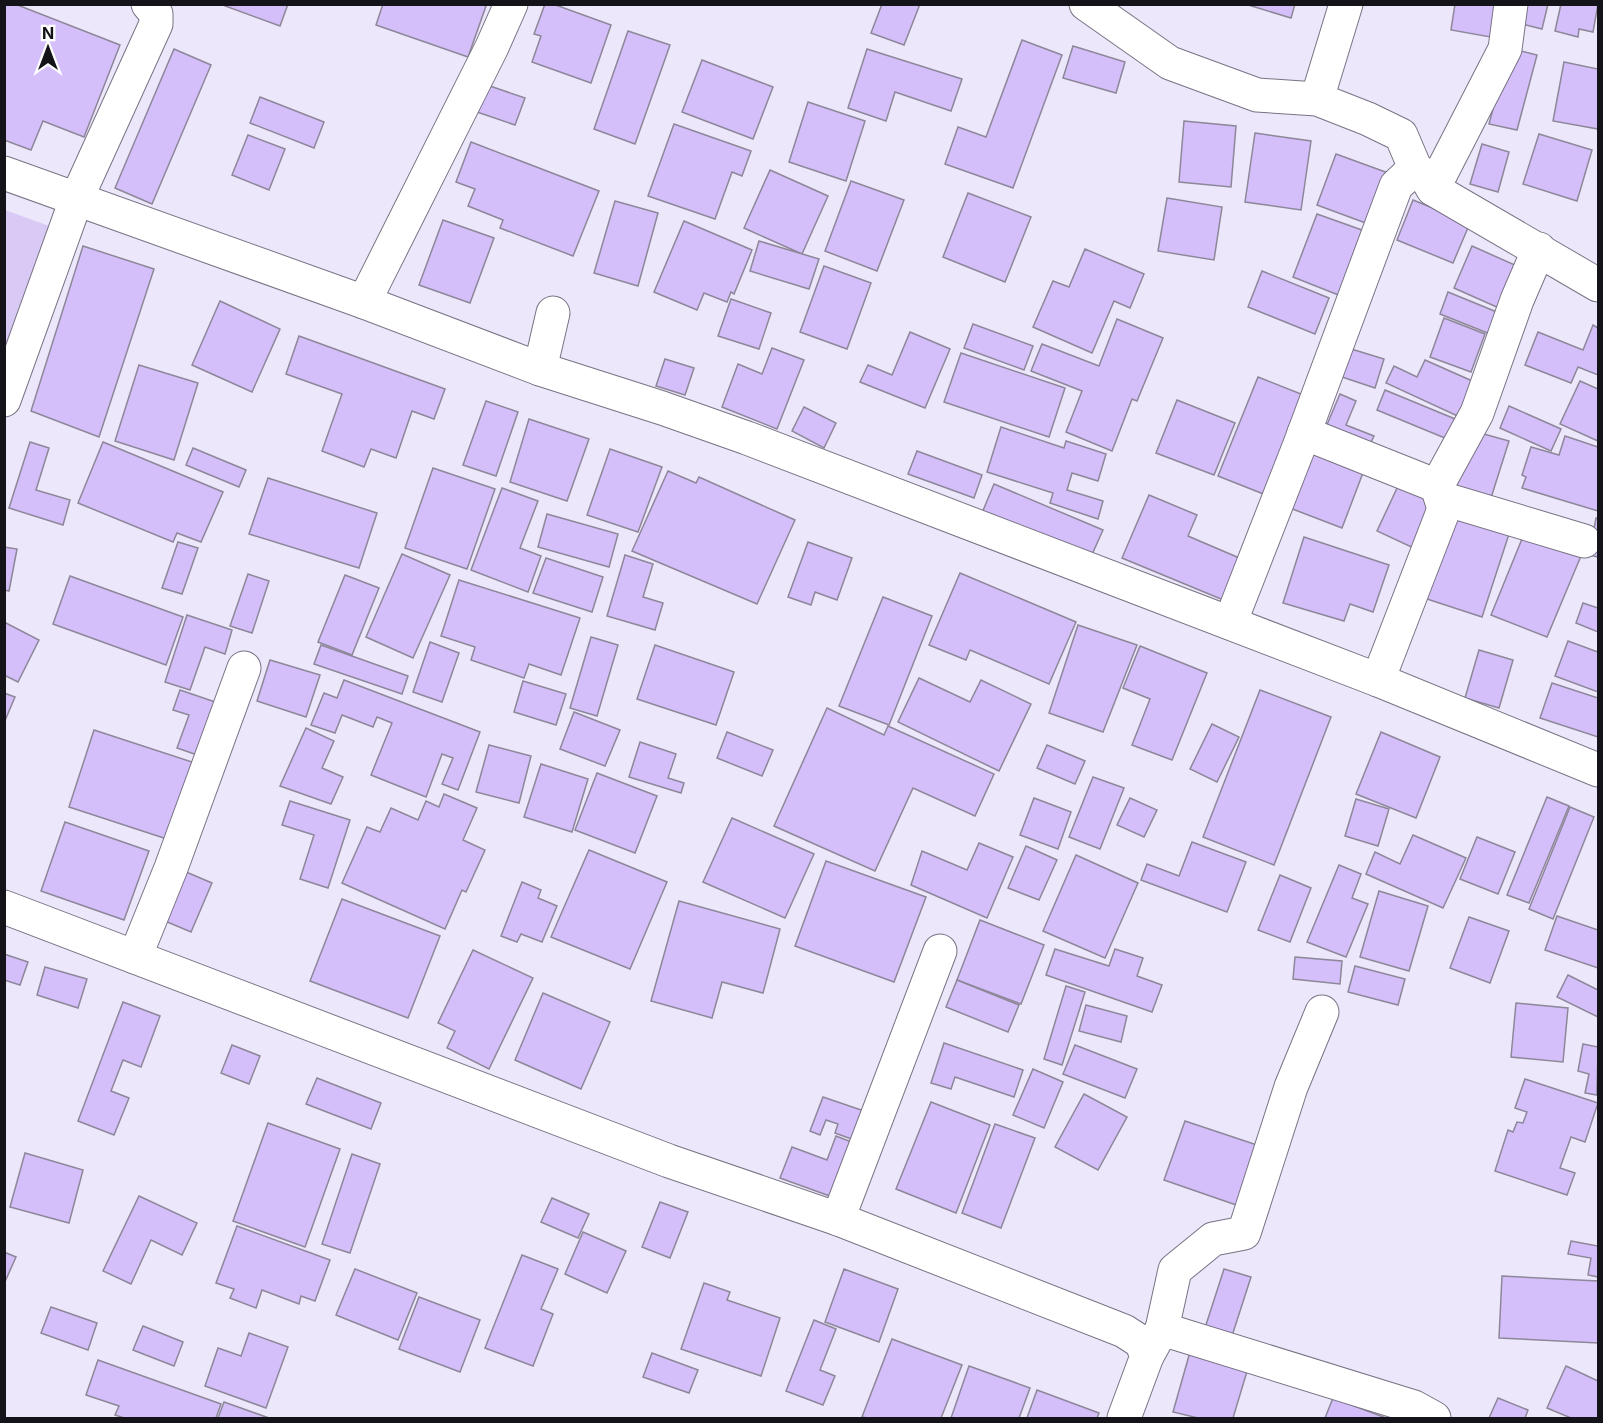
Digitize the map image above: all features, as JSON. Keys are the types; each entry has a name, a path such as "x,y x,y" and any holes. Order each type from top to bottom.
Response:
{"street":[{"path":"4,400 76,200 156,24 156,14 148,4"},
{"path":"364,302 511,4"},
{"path":"1086,4 1170,63 1257,95 1317,99 1401,135 1424,179 1599,285"},
{"path":"1317,99 1346,4"},
{"path":"1230,623 1396,186 1424,179 1505,49 1511,4"},
{"path":"4,173 364,302 540,369 747,438 1378,680 1599,770"},
{"path":"1378,680 1444,509 1439,492 1477,413 1517,300 1539,249"},
{"path":"540,369 553,313"},
{"path":"1304,433 1439,492 1584,541"},
{"path":"135,957 171,868 244,668"},
{"path":"4,907 669,1161 838,1219 1125,1330 1141,1342 1155,1343 1414,1407 1434,1419"},
{"path":"838,1219 940,951"},
{"path":"1124,1419 1155,1343 1175,1270 1213,1239 1244,1233 1291,1087 1322,1012"}],"shaded area":[{"path":"5,210 55,228 5,362"}],"building":[{"path":"4,4 15,4 120,45 84,137 43,121 31,150 4,140"},
{"path":"220,4 288,4 280,26"},
{"path":"383,4 482,4 486,6 468,57 376,25"},
{"path":"545,4 553,4 611,25 591,83 532,62 541,36 534,34"},
{"path":"882,4 920,4 904,45 871,33"},
{"path":"1245,4 1295,4 1291,18"},
{"path":"1455,4 1501,4 1496,38 1451,30"},
{"path":"1523,4 1548,4 1542,29 1518,23"},
{"path":"1561,4 1598,4 1593,32 1579,29 1578,37 1555,31"},
{"path":"628,31 670,45 635,144 594,129"},
{"path":"1022,40 1062,55 1013,188 945,164 958,127 986,137"},
{"path":"1073,46 1125,62 1116,93 1063,78"},
{"path":"1509,48 1537,55 1517,130 1489,124"},
{"path":"174,49 211,65 152,204 115,188"},
{"path":"867,49 962,79 951,111 895,92 886,121 848,108"},
{"path":"702,60 773,87 753,139 682,112"},
{"path":"1564,62 1598,69 1598,129 1553,121"},
{"path":"487,85 525,98 515,125 477,112"},
{"path":"260,97 324,122 314,148 250,123"},
{"path":"808,102 865,121 846,181 789,162"},
{"path":"1184,121 1236,126 1231,187 1179,182"},
{"path":"674,124 751,151 742,176 732,172 715,219 648,196"},
{"path":"1255,133 1311,141 1301,210 1245,202"},
{"path":"1539,134 1592,150 1577,201 1523,184"},
{"path":"248,135 285,149 269,190 232,175"},
{"path":"471,142 599,191 573,256 500,228 503,220 468,206 475,189 456,182"},
{"path":"1482,144 1509,152 1498,192 1470,184"},
{"path":"1336,154 1391,174 1371,225 1317,205"},
{"path":"770,170 828,196 802,254 744,228"},
{"path":"851,181 904,200 877,271 825,251"},
{"path":"968,193 1031,217 1005,282 943,257"},
{"path":"1167,198 1222,207 1214,260 1158,251"},
{"path":"1413,200 1470,223 1453,263 1397,240"},
{"path":"615,201 658,213 638,286 594,273"},
{"path":"1317,214 1376,235 1351,300 1293,277"},
{"path":"443,220 494,238 470,303 419,285"},
{"path":"684,221 752,250 734,294 731,292 727,302 704,293 697,310 654,292"},
{"path":"759,241 819,259 809,289 750,271"},
{"path":"83,246 154,269 99,437 31,411"},
{"path":"1472,246 1526,270 1508,312 1454,288"},
{"path":"1085,249 1144,274 1130,308 1114,301 1092,353 1033,327 1053,281 1069,287"},
{"path":"824,266 871,283 847,349 800,332"},
{"path":"1262,271 1329,298 1315,334 1248,307"},
{"path":"1448,292 1509,317 1500,338 1440,314"},
{"path":"731,299 771,313 759,349 718,336"},
{"path":"220,301 280,329 252,392 192,365"},
{"path":"1444,318 1485,334 1471,372 1430,357"},
{"path":"1117,319 1163,338 1137,401 1132,399 1112,451 1066,432 1082,391 1031,371 1042,344 1099,366"},
{"path":"973,324 1033,346 1024,370 964,348"},
{"path":"1593,325 1598,328 1598,375 1578,367 1571,383 1525,365 1538,332 1583,350"},
{"path":"910,332 950,349 925,408 860,382 868,365 892,375"},
{"path":"299,336 445,389 434,419 412,411 396,458 371,449 364,467 322,451 342,394 286,374"},
{"path":"772,348 804,360 777,429 722,407 738,364 762,374"},
{"path":"1348,348 1384,359 1375,388 1339,376"},
{"path":"961,353 1065,388 1049,437 944,402"},
{"path":"665,359 694,368 685,395 656,386"},
{"path":"1425,360 1479,384 1464,419 1386,383 1394,366 1417,377"},
{"path":"139,365 198,383 174,460 115,441"},
{"path":"1258,377 1316,400 1276,499 1218,476"},
{"path":"1580,381 1598,389 1598,441 1560,424"},
{"path":"1385,390 1460,421 1452,441 1377,410"},
{"path":"1340,394 1356,401 1346,425 1374,436 1367,451 1323,434"},
{"path":"1177,400 1235,423 1214,475 1156,453"},
{"path":"486,401 518,412 496,476 463,465"},
{"path":"1509,406 1561,429 1551,451 1500,428"},
{"path":"804,407 836,423 824,448 792,431"},
{"path":"529,419 589,439 567,501 510,482"},
{"path":"1001,427 1064,448 1066,441 1106,454 1098,481 1072,473 1067,490 1103,501 1098,519 1050,503 1053,493 987,472"},
{"path":"1473,431 1509,441 1490,501 1454,491"},
{"path":"1565,436 1598,447 1598,511 1522,488 1526,477 1522,475 1531,447 1559,455"},
{"path":"30,442 49,448 36,490 70,500 63,525 9,508"},
{"path":"103,442 223,492 201,542 177,533 173,542 78,503"},
{"path":"1314,445 1366,465 1342,528 1290,508"},
{"path":"193,448 246,470 239,487 186,465"},
{"path":"610,449 662,467 638,532 587,515"},
{"path":"917,451 982,475 974,498 908,474"},
{"path":"433,468 495,489 467,569 405,548"},
{"path":"668,471 696,483 699,477 795,520 757,604 632,551"},
{"path":"268,478 377,513 359,568 249,534"},
{"path":"994,484 1103,530 1090,559 982,513"},
{"path":"1398,486 1441,506 1420,551 1377,531"},
{"path":"502,488 538,501 520,548 541,556 528,592 471,570"},
{"path":"1149,495 1197,515 1188,536 1251,563 1233,604 1122,558"},
{"path":"1453,511 1510,531 1482,617 1424,598"},
{"path":"547,514 618,534 609,567 538,547"},
{"path":"1596,518 1598,518 1598,557 1589,555"},
{"path":"1524,534 1581,556 1547,637 1491,615"},
{"path":"1304,537 1389,565 1373,612 1350,604 1344,621 1283,603"},
{"path":"178,542 198,548 182,594 162,588"},
{"path":"808,542 852,558 837,600 815,592 811,605 788,597"},
{"path":"4,547 17,549 9,591 4,590"},
{"path":"402,554 450,575 413,658 366,637"},
{"path":"625,555 653,564 643,597 663,603 655,630 607,616"},
{"path":"546,558 603,577 592,612 533,593"},
{"path":"960,573 1076,622 1049,684 970,650 966,660 929,645"},
{"path":"248,574 269,581 252,633 230,626"},
{"path":"345,575 379,588 352,655 318,642"},
{"path":"70,576 183,617 166,665 53,624"},
{"path":"459,580 580,618 561,675 529,664 524,678 471,660 475,647 441,636"},
{"path":"883,597 932,616 889,725 839,706"},
{"path":"1583,603 1598,608 1598,632 1576,623"},
{"path":"187,615 232,630 225,654 205,647 190,690 165,682"},
{"path":"4,622 39,640 18,682 4,675"},
{"path":"1078,625 1137,645 1103,732 1049,713"},
{"path":"591,637 618,645 597,716 570,708"},
{"path":"1568,641 1598,652 1598,692 1555,676"},
{"path":"430,642 459,653 442,702 413,692"},
{"path":"321,645 408,676 402,694 314,664"},
{"path":"655,645 734,672 716,725 637,699"},
{"path":"1140,646 1207,673 1172,760 1132,745 1150,699 1123,688"},
{"path":"1479,650 1513,660 1499,708 1465,698"},
{"path":"270,660 320,675 306,717 257,701"},
{"path":"919,678 970,702 981,680 1031,704 999,771 898,722"},
{"path":"344,680 480,732 458,790 442,784 453,758 442,754 426,797 371,775 392,723 377,717 373,727 342,715 335,733 311,725 324,693 337,698"},
{"path":"523,681 566,694 556,725 514,712"},
{"path":"1552,683 1598,698 1598,737 1540,718"},
{"path":"180,690 227,706 209,759 177,748 189,715 173,710"},
{"path":"1260,690 1331,717 1274,865 1203,837"},
{"path":"4,693 15,697 4,723"},
{"path":"827,708 884,735 888,726 994,774 975,816 913,788 875,871 774,826"},
{"path":"574,712 620,730 605,766 560,749"},
{"path":"1212,724 1239,737 1217,782 1190,769"},
{"path":"306,728 334,741 322,768 343,777 331,804 280,786"},
{"path":"94,730 198,764 173,841 69,807"},
{"path":"727,732 773,750 762,776 717,758"},
{"path":"1381,732 1440,757 1416,818 1356,794"},
{"path":"640,742 676,754 668,778 684,783 681,793 629,777"},
{"path":"489,745 531,756 519,803 476,792"},
{"path":"1047,745 1085,761 1075,784 1037,768"},
{"path":"541,764 588,779 572,832 524,817"},
{"path":"597,773 657,796 635,853 575,830"},
{"path":"1093,777 1124,788 1100,849 1069,837"},
{"path":"444,794 477,808 463,840 485,850 466,892 462,890 445,929 342,883 367,827 380,832 391,808 418,820 426,801 439,807"},
{"path":"1547,797 1569,806 1529,903 1507,895"},
{"path":"1034,798 1071,812 1058,849 1020,835"},
{"path":"1130,798 1157,810 1144,837 1117,825"},
{"path":"1356,799 1389,809 1378,846 1345,836"},
{"path":"290,801 350,820 328,888 300,879 314,835 282,825"},
{"path":"1570,807 1594,817 1553,919 1529,909"},
{"path":"732,818 814,854 785,918 703,882"},
{"path":"65,822 149,851 124,920 41,891"},
{"path":"1413,835 1466,858 1443,908 1366,874 1375,852 1400,864"},
{"path":"1477,837 1515,852 1498,894 1460,879"},
{"path":"1192,842 1246,862 1227,912 1141,880 1147,864 1179,876"},
{"path":"979,843 1013,857 987,918 911,885 922,851 967,870"},
{"path":"1026,846 1057,860 1039,900 1008,888"},
{"path":"589,850 667,882 630,969 551,937"},
{"path":"1076,855 1138,883 1105,958 1043,931"},
{"path":"826,861 926,897 894,982 795,946"},
{"path":"1339,865 1361,874 1352,898 1368,904 1346,957 1307,942"},
{"path":"179,869 212,883 191,932 158,918"},
{"path":"1280,875 1311,888 1290,942 1258,930"},
{"path":"522,882 541,890 538,898 557,906 542,942 521,934 517,942 501,936"},
{"path":"1379,891 1428,906 1409,971 1360,957"},
{"path":"342,899 440,936 408,1018 310,981"},
{"path":"679,901 780,929 763,993 722,982 712,1018 651,1001"},
{"path":"1557,916 1598,930 1598,968 1545,950"},
{"path":"1469,917 1509,931 1490,983 1450,968"},
{"path":"980,920 1044,945 1021,1004 957,980"},
{"path":"1055,949 1109,966 1115,949 1143,958 1137,976 1162,985 1152,1012 1046,975"},
{"path":"473,950 533,978 489,1069 447,1048 455,1031 438,1023"},
{"path":"4,954 28,962 20,985 4,980"},
{"path":"1295,957 1342,961 1340,984 1293,979"},
{"path":"1355,966 1405,979 1398,1005 1348,992"},
{"path":"45,967 87,979 78,1008 37,995"},
{"path":"1568,975 1598,990 1598,1017 1557,997"},
{"path":"957,980 1019,1005 1008,1032 946,1007"},
{"path":"1066,986 1085,992 1062,1065 1044,1059"},
{"path":"543,993 610,1022 581,1089 515,1060"},
{"path":"123,1002 160,1016 141,1067 123,1060 111,1091 129,1098 114,1135 78,1121"},
{"path":"1516,1003 1568,1008 1563,1062 1511,1057"},
{"path":"1086,1005 1127,1016 1121,1042 1079,1031"},
{"path":"944,1043 1023,1070 1014,1097 955,1077 951,1089 931,1083"},
{"path":"1583,1044 1598,1047 1597,1095 1585,1093 1589,1074 1578,1071"},
{"path":"232,1045 260,1056 249,1084 221,1073"},
{"path":"1075,1045 1137,1069 1125,1098 1063,1074"},
{"path":"1033,1069 1063,1082 1044,1128 1013,1115"},
{"path":"317,1078 381,1103 371,1129 306,1104"},
{"path":"1525,1079 1598,1103 1585,1142 1571,1137 1560,1168 1575,1173 1567,1195 1495,1171 1508,1130 1513,1132 1517,1122 1523,1123 1527,1112 1515,1108"},
{"path":"1084,1094 1127,1117 1098,1170 1055,1147"},
{"path":"823,1097 867,1112 857,1141 835,1133 838,1124 826,1120 820,1135 810,1131"},
{"path":"931,1102 990,1125 956,1213 896,1189"},
{"path":"1185,1121 1263,1147 1242,1207 1164,1180"},
{"path":"268,1123 340,1149 305,1247 233,1221"},
{"path":"995,1124 1035,1138 1001,1228 962,1213"},
{"path":"836,1136 859,1145 838,1199 780,1178 792,1147 827,1160"},
{"path":"25,1153 83,1170 69,1223 10,1207"},
{"path":"352,1154 380,1164 350,1253 322,1244"},
{"path":"139,1196 197,1223 182,1255 151,1240 131,1284 103,1271"},
{"path":"552,1198 589,1214 578,1238 541,1222"},
{"path":"660,1202 688,1212 670,1258 642,1247"},
{"path":"237,1226 330,1260 315,1301 301,1296 299,1304 262,1290 256,1308 230,1298 234,1289 216,1283"},
{"path":"583,1232 626,1251 607,1293 565,1274"},
{"path":"1571,1241 1598,1246 1598,1277 1588,1275 1591,1258 1568,1254"},
{"path":"4,1252 16,1257 4,1284"},
{"path":"522,1255 558,1269 541,1309 553,1314 533,1366 485,1348"},
{"path":"355,1269 417,1293 398,1340 336,1315"},
{"path":"844,1269 898,1289 879,1342 825,1322"},
{"path":"1224,1269 1251,1277 1231,1339 1204,1331"},
{"path":"1502,1276 1598,1281 1598,1343 1499,1338"},
{"path":"704,1283 730,1292 727,1300 780,1318 761,1376 681,1349"},
{"path":"419,1297 480,1320 460,1372 399,1349"},
{"path":"51,1307 97,1323 88,1350 41,1333"},
{"path":"814,1320 836,1329 820,1370 835,1376 823,1405 786,1391"},
{"path":"143,1326 183,1342 174,1366 133,1350"},
{"path":"249,1333 288,1347 266,1408 205,1386 218,1348 241,1356"},
{"path":"892,1339 962,1365 941,1418 862,1417"},
{"path":"1190,1352 1248,1368 1233,1418 1198,1418 1173,1412"},
{"path":"652,1353 698,1370 689,1393 643,1377"},
{"path":"98,1360 221,1404 216,1418 124,1418 115,1415 119,1406 86,1395"},
{"path":"969,1366 1030,1388 1019,1418 951,1418"},
{"path":"1566,1366 1598,1381 1598,1418 1571,1418 1547,1408"},
{"path":"1037,1390 1099,1413 1097,1418 1027,1418"},
{"path":"1333,1398 1386,1418 1325,1418"},
{"path":"1498,1398 1528,1410 1525,1418 1489,1418"},
{"path":"224,1402 269,1418 218,1418"}]}
